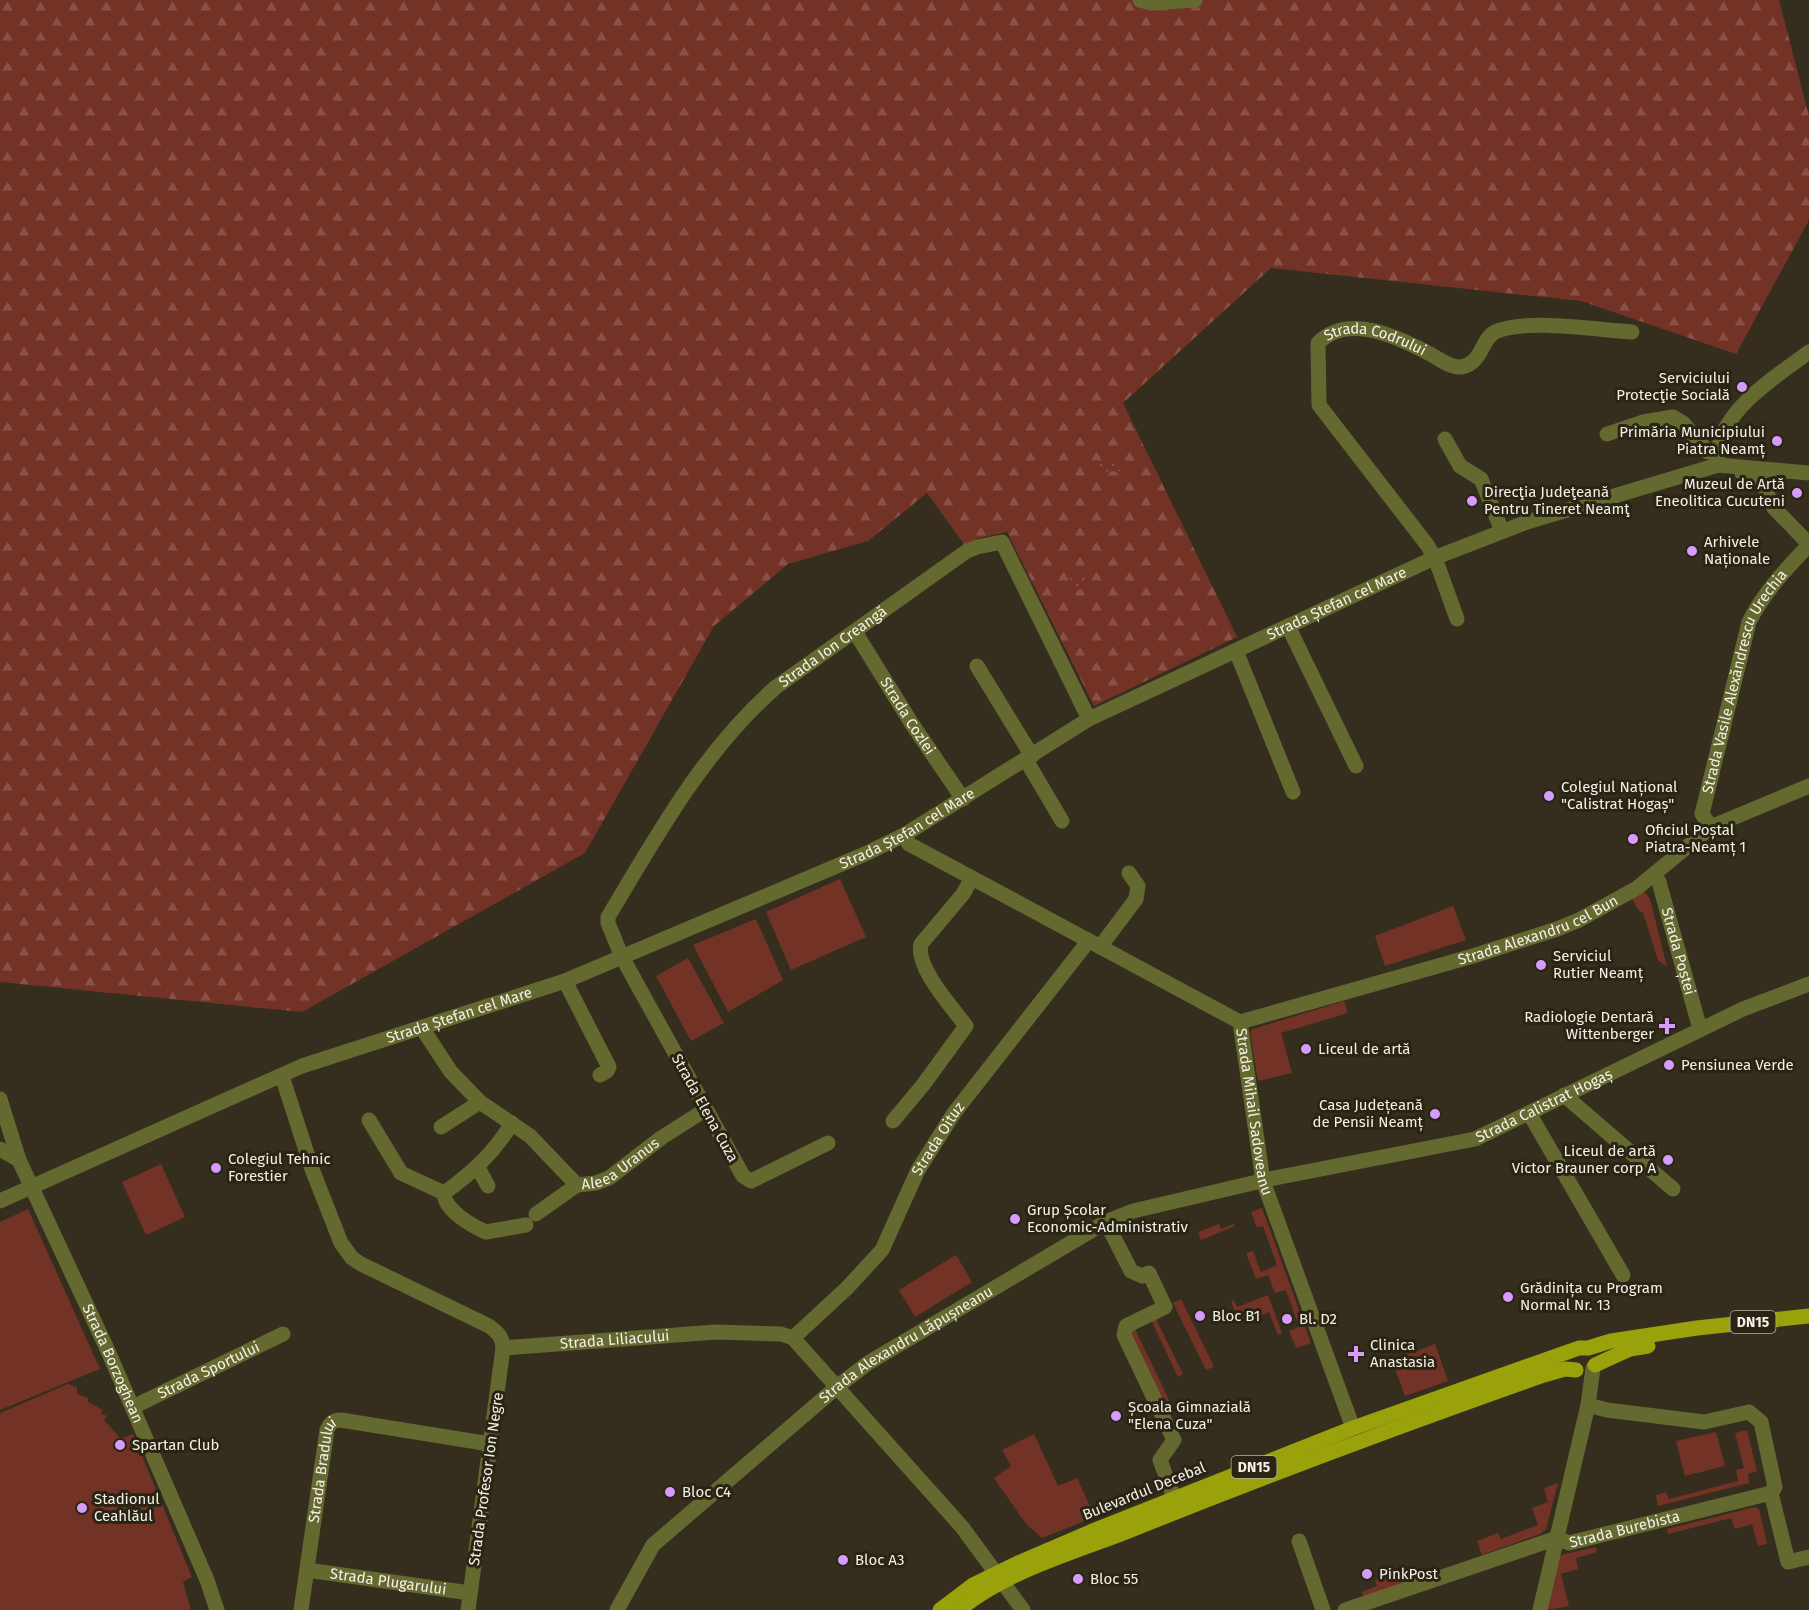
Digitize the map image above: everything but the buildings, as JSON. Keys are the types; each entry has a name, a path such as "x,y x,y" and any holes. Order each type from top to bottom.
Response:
{"main road":[{"name":"Bulevardul Decebal","path":"959,1610 1018,1563 1174,1498 1353,1428 1611,1341 1697,1328 1809,1316"},
{"name":"Bulevardul Decebal","path":"940,1610 973,1585 1027,1571 1341,1448 1544,1375 1565,1369 1586,1368 1630,1349 1779,1326 1809,1324"},
{"path":"1581,1350 1594,1353 1586,1368 1571,1359 1581,1350"}],"street":[{"path":"1140,0 1151,3 1195,0"},
{"name":"Strada Codrului","path":"1434,558 1428,546 1319,405 1318,343 1326,335 1339,330 1379,331 1440,360 1461,367 1472,363 1494,333 1510,328 1542,326 1632,332"},
{"path":"1720,461 1727,425 1747,401 1809,352"},
{"name":"Strada Vasile Alexăndrescu Urechia","path":"1607,434 1643,422 1673,417 1683,423 1708,452 1720,461 1735,471 1760,480 1774,508 1809,544 1773,584 1749,622 1702,814 1711,827"},
{"path":"1445,439 1460,466 1481,479 1502,531"},
{"name":"Strada Ștefan cel Mare","path":"0,1202 324,1059 566,981 865,854 904,835 1089,719 1434,558 1502,531 1720,461 1809,473"},
{"name":"Strada Ion Creangă","path":"622,957 608,923 608,917 672,811 712,756 759,702 776,687 968,551 1002,542 1089,719"},
{"path":"1434,558 1457,619"},
{"path":"1288,626 1356,766"},
{"name":"Strada Cozlei","path":"855,632 912,724 963,799"},
{"path":"1236,651 1293,792"},
{"path":"977,666 1062,821"},
{"name":"Strada Alexandru cel Bun","path":"1240,1022 1473,956 1579,920 1637,888 1711,827 1809,786"},
{"name":"Strada Mihail Sadoveanu","path":"904,835 909,844 1240,1022 1263,1181 1353,1428"},
{"name":"Strada Oituz","path":"793,1338 848,1288 882,1250 918,1170 954,1113 1083,948 1106,937 1136,899 1138,886 1129,873"},
{"name":"Strada Poștei","path":"1655,874 1700,1029"},
{"path":"893,1121 966,1026 931,977 919,952 921,944 963,894 972,878"},
{"name":"Strada Elena Cuza","path":"622,957 743,1176 751,1181 828,1143"},
{"path":"566,981 609,1067 600,1075"},
{"name":"Strada Calistrat Hogaș","path":"1263,1181 1475,1139 1743,1009 1809,984"},
{"name":"Aleea Uranus","path":"422,1028 452,1072 480,1102 530,1136 577,1185 596,1183 609,1178 661,1138 705,1110"},
{"path":"282,1076 312,1169 340,1243 347,1252 361,1264 489,1326 500,1334 504,1348"},
{"path":"1564,1095 1672,1189"},
{"name":"Strada Borzoghean","path":"0,1099 19,1160 133,1407 207,1580 217,1610"},
{"path":"441,1127 480,1102"},
{"path":"1529,1113 1623,1275"},
{"path":"369,1120 401,1173 444,1193"},
{"path":"444,1193 478,1168 512,1123"},
{"path":"0,1149 19,1160"},
{"path":"478,1168 488,1185"},
{"name":"Strada Alexandru Lăpușneanu","path":"617,1610 653,1545 838,1386 868,1363 1106,1222 1133,1211 1263,1181"},
{"path":"444,1193 448,1206 482,1231 489,1232 531,1219 577,1185"},
{"path":"1106,1222 1131,1270 1142,1276 1149,1273 1166,1307 1126,1326 1124,1335 1174,1440 1160,1460 1174,1498"},
{"name":"Strada Liliacului","path":"504,1348 716,1332 781,1334 793,1338"},
{"name":"Strada Sportului","path":"133,1407 283,1334"},
{"path":"793,1338 962,1527 1023,1610"},
{"name":"Strada Profesor Ion Negre","path":"468,1610 504,1348"},
{"path":"1540,1610 1590,1400 1586,1368"},
{"path":"1590,1400 1672,1418 1704,1422 1749,1412 1761,1422 1776,1487 1771,1493 1788,1562 1809,1557"},
{"name":"Strada Bradului","path":"301,1610 327,1430 330,1424 335,1420 490,1444"},
{"name":"Strada Burebista","path":"1345,1610 1557,1538 1569,1543 1771,1493"},
{"path":"1299,1540 1323,1610"},
{"name":"Strada Plugarului","path":"307,1570 470,1593"}],"green space":[{"path":"0,0 1779,0 1809,116 1809,220 1736,354 1581,301 1271,268 1123,403 1237,637 1094,706 1007,532 964,544 927,493 868,541 788,564 714,626 585,853 302,1012 0,982"},
{"path":"1117,463 1123,471 1096,472 1100,464"},
{"path":"1085,573 1088,588 1072,591 1070,577"},
{"path":"840,879 866,937 791,970 766,912"},
{"path":"1645,892 1650,899 1667,967 1658,960 1643,913 1638,910 1632,899"},
{"path":"1453,906 1466,940 1385,966 1375,936"},
{"path":"756,919 783,980 728,1012 693,945"},
{"path":"688,958 724,1023 691,1041 656,976"},
{"path":"1344,1001 1348,1013 1281,1033 1292,1073 1258,1081 1250,1032 1253,1029"},
{"path":"161,1164 185,1217 146,1235 122,1182"},
{"path":"1262,1208 1311,1343 1296,1348 1289,1331 1299,1327 1286,1290 1275,1293 1268,1275 1256,1279 1246,1253 1253,1251 1261,1272 1277,1265 1263,1226 1257,1228 1251,1212"},
{"path":"28,1209 100,1369 0,1410 0,1222"},
{"path":"1219,1224 1221,1229 1234,1224 1235,1226 1201,1240 1198,1232"},
{"path":"956,1255 972,1282 915,1317 899,1290"},
{"path":"1268,1295 1282,1333 1278,1335 1269,1312 1240,1324 1235,1322 1233,1316 1236,1314 1231,1301 1234,1300 1237,1307"},
{"path":"1181,1299 1214,1367 1206,1370 1173,1303"},
{"path":"1156,1319 1183,1374 1178,1377 1152,1322"},
{"path":"1135,1329 1170,1402 1165,1405 1124,1335"},
{"path":"1435,1344 1448,1381 1405,1396 1392,1360"},
{"name":"Stadionul Ceahlăul","path":"68,1384 77,1387 77,1394 88,1398 88,1402 103,1410 101,1413 107,1416 104,1420 121,1439 133,1434 192,1577 183,1582 191,1610 0,1610 0,1413"},
{"path":"1747,1430 1757,1471 1748,1474 1749,1483 1658,1506 1656,1495 1666,1492 1669,1499 1738,1481 1736,1470 1744,1468 1735,1433"},
{"path":"1716,1432 1725,1466 1685,1476 1676,1441"},
{"path":"1034,1434 1058,1486 1077,1478 1095,1517 1042,1538 1026,1524 994,1478 1011,1466 1002,1450"},
{"path":"1558,1483 1546,1529 1540,1534 1482,1555 1477,1541 1498,1533 1501,1539 1538,1525 1532,1508 1548,1502 1544,1488"},
{"path":"1755,1507 1759,1509 1767,1544 1758,1546 1752,1524 1735,1529 1731,1518 1668,1534 1667,1529"},
{"path":"1596,1547 1597,1552 1576,1558 1578,1569 1561,1574 1569,1606 1546,1610 1557,1560 1561,1555"},
{"path":"1413,1566 1416,1573 1432,1568 1433,1572 1364,1597 1362,1592 1377,1586 1375,1580"}],"place":[{"name":"Serviciului Protecţie Socială","path":"1742,387"},
{"name":"Primăria Municipiului Piatra Neamț","path":"1777,441"},
{"name":"Muzeul de Artă Eneolitica Cucuteni","path":"1797,493"},
{"name":"Direcţia Judeţeană Pentru Tineret Neamţ","path":"1472,501"},
{"name":"Arhivele Naționale","path":"1692,551"},
{"name":"Colegiul Național \"Calistrat Hogaș\"","path":"1549,796"},
{"name":"Oficiul Poștal Piatra-Neamț 1","path":"1633,839"},
{"name":"Serviciul Rutier Neamț","path":"1541,965"},
{"name":"Radiologie Dentară Wittenberger","path":"1667,1026"},
{"name":"Liceul de artă","path":"1306,1049"},
{"name":"Pensiunea Verde","path":"1669,1065"},
{"name":"Casa Județeană de Pensii Neamț","path":"1435,1114"},
{"name":"Liceul de artă Victor Brauner corp A","path":"1668,1160"},
{"name":"Colegiul Tehnic Forestier","path":"216,1168"},
{"name":"Grup Școlar Economic-Administrativ","path":"1015,1219"},
{"name":"Grădinița cu Program Normal Nr. 13","path":"1508,1297"},
{"name":"Bloc B1","path":"1200,1316"},
{"name":"Bl. D2","path":"1287,1319"},
{"name":"Clinica Anastasia","path":"1356,1354"},
{"name":"Școala Gimnazială \"Elena Cuza\"","path":"1116,1416"},
{"name":"Spartan Club","path":"120,1445"},
{"name":"Bloc C4","path":"670,1492"},
{"name":"Stadionul Ceahlăul","path":"82,1508"},
{"name":"Bloc A3","path":"843,1560"},
{"name":"PinkPost","path":"1367,1574"},
{"name":"Bloc 55","path":"1078,1579"}]}
